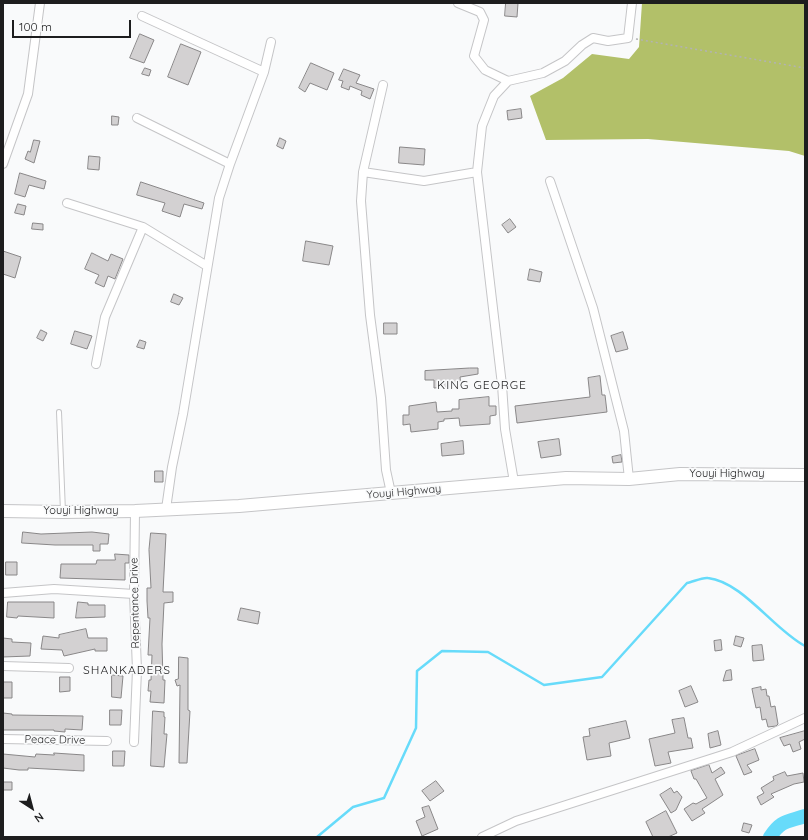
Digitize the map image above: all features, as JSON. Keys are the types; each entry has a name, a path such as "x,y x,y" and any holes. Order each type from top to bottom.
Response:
{"main road":[{"name":"Youyi Highway","path":"3,511 135,511 239,506 566,478 629,479 680,474 805,474"}],"street":[{"path":"3,164 28,94 40,3"},
{"path":"458,3 480,12 484,20 474,56 485,70 508,80 543,73 564,61 582,45 593,38 608,41 628,38 632,3"},
{"path":"142,16 264,72"},
{"path":"166,509 172,467 184,414 219,198 264,72 271,42"},
{"path":"508,80 494,96 482,126 477,172 502,384 505,429 514,482"},
{"path":"383,85 363,172 361,201 370,315 381,398 386,470 391,493"},
{"path":"137,118 230,164"},
{"path":"363,172 424,182 477,172"},
{"path":"550,181 594,308 624,431 629,479"},
{"path":"67,203 143,227 208,266"},
{"path":"96,364 105,317 143,227"},
{"name":"Repentance Drive","path":"134,742 137,670 134,594 135,511"},
{"path":"3,592 54,589 134,594"},
{"path":"3,666 69,668"},
{"path":"482,837 516,821 732,752 805,718"},
{"name":"Peace Drive","path":"3,739 107,741"}],"lane":[{"path":"59,412 64,512"}],"path":[{"path":"628,38 805,68"}],"green space":[{"path":"642,3 805,3 805,156 789,151 648,139 546,140 530,96 563,78 592,54 629,59 639,47"}],"building":[{"path":"506,3 518,3 517,17 505,16"},
{"path":"140,34 154,40 144,63 130,58"},
{"path":"181,44 201,52 188,85 168,77"},
{"path":"311,63 334,73 327,90 310,83 305,92 299,88"},
{"path":"145,68 151,70 149,76 142,74"},
{"path":"344,69 360,75 356,83 374,89 370,99 361,95 362,91 350,86 349,90 341,87 343,81 339,80"},
{"path":"521,109 522,118 508,120 507,111"},
{"path":"112,116 119,117 118,125 112,125"},
{"path":"280,138 286,141 283,149 277,146"},
{"path":"34,140 40,141 34,163 25,159 28,151 30,152"},
{"path":"400,147 425,149 424,165 399,163"},
{"path":"89,156 100,157 99,170 88,169"},
{"path":"20,173 46,181 44,189 29,185 25,197 15,194"},
{"path":"141,182 204,203 202,209 184,204 180,217 162,211 165,203 137,195"},
{"path":"18,204 26,206 24,215 15,213"},
{"path":"510,219 516,227 508,233 502,225"},
{"path":"33,223 43,224 43,230 32,229"},
{"path":"306,241 333,246 329,265 303,261"},
{"path":"3,251 21,257 15,278 3,274"},
{"path":"92,253 108,261 111,254 123,259 115,279 108,276 104,287 95,283 99,275 85,269"},
{"path":"530,269 542,272 540,282 528,280"},
{"path":"174,294 183,298 179,305 171,302"},
{"path":"384,323 397,323 397,334 384,334"},
{"path":"41,330 47,333 43,341 37,338"},
{"path":"75,331 92,336 87,349 71,344"},
{"path":"623,332 628,349 616,352 611,336"},
{"path":"140,340 146,342 144,349 137,347"},
{"path":"478,368 478,374 460,377 461,386 434,388 434,380 425,380 425,371"},
{"path":"600,376 602,395 605,395 607,412 517,423 515,406 590,397 588,378"},
{"path":"489,397 489,406 496,406 496,415 490,416 490,424 460,426 459,418 444,419 444,421 438,422 438,429 411,432 410,424 403,425 403,415 409,415 409,406 436,402 437,412 452,411 452,409 459,409 459,400"},
{"path":"559,439 561,455 541,458 538,442"},
{"path":"463,441 464,454 442,456 441,444"},
{"path":"621,455 622,462 613,463 612,457"},
{"path":"155,471 163,471 163,482 155,482"},
{"path":"23,532 41,534 92,532 109,534 108,544 100,544 100,551 93,551 93,545 22,543"},
{"path":"151,533 166,534 163,592 173,592 173,602 164,603 162,644 163,680 165,680 164,703 150,702 151,691 148,691 149,680 151,680 152,655 148,655 150,618 148,618 147,601 147,588 151,588 149,550"},
{"path":"115,554 129,555 129,563 125,563 125,580 60,578 61,564 96,564 97,560 115,560"},
{"path":"6,562 17,562 17,575 6,575"},
{"path":"8,602 54,602 54,618 18,616 17,618 7,617"},
{"path":"78,602 88,603 88,605 105,605 105,617 76,618"},
{"path":"241,608 260,612 258,624 238,620"},
{"path":"86,629 88,638 107,638 107,651 95,651 95,649 64,656 62,650 41,649 43,636 59,638 59,635"},
{"path":"736,636 744,638 741,647 734,645"},
{"path":"3,638 12,639 12,642 31,643 30,656 3,657"},
{"path":"721,640 722,650 715,651 714,641"},
{"path":"762,645 764,660 753,661 752,646"},
{"path":"179,657 188,658 188,710 190,711 187,763 179,763 180,685 177,686 175,680 178,679"},
{"path":"731,670 732,680 723,681 726,671"},
{"path":"112,675 123,676 121,698 112,697"},
{"path":"60,677 70,677 70,691 60,692"},
{"path":"3,682 12,682 12,698 3,698"},
{"path":"691,686 698,702 685,707 679,691"},
{"path":"761,687 761,690 766,689 771,707 775,706 778,724 776,726 768,727 766,719 762,720 760,707 756,708 752,689"},
{"path":"110,710 122,710 121,725 110,725"},
{"path":"153,711 164,712 165,717 164,734 167,734 164,767 151,766"},
{"path":"3,713 12,715 83,716 82,730 65,729 65,732 54,730 3,730"},
{"path":"684,718 688,738 691,738 693,748 668,752 671,763 655,766 649,739 675,733 672,720"},
{"path":"626,721 630,738 609,743 611,756 587,760 583,737 590,736 589,729"},
{"path":"718,731 721,745 710,748 708,734"},
{"path":"805,731 805,739 799,742 801,749 793,752 790,744 784,746 780,738"},
{"path":"755,749 759,760 747,765 752,772 744,775 736,756"},
{"path":"113,751 125,751 124,766 113,766"},
{"path":"54,753 84,755 84,771 28,768 28,770 19,770 3,768 3,754 35,757 36,754 54,755"},
{"path":"709,765 712,773 721,767 725,773 715,779 723,795 702,809 705,813 692,821 684,809 693,803 696,804 707,798 696,779 694,779 691,771"},
{"path":"785,772 787,776 803,773 804,782 794,784 771,794 774,797 761,805 757,797 764,793 761,788 774,780 773,777"},
{"path":"436,781 444,791 430,801 422,791"},
{"path":"3,782 12,782 12,790 3,790"},
{"path":"671,788 674,793 677,791 682,797 676,810 671,813 660,795"},
{"path":"429,806 438,829 422,836 416,821 425,817 422,808"},
{"path":"666,811 677,833 668,837 653,837 646,822"},
{"path":"744,823 752,825 749,833 742,831"}],"waterway":[{"path":"317,837 353,807 384,798 416,728 417,671 442,651 488,652 544,685 602,677 687,583 706,578 721,581 734,588 793,639 805,646"},
{"path":"770,837 781,824 805,816"}],"district":[{"name":"KING GEORGE","path":"482,385"},
{"name":"SHANKADERS","path":"127,670"}]}
